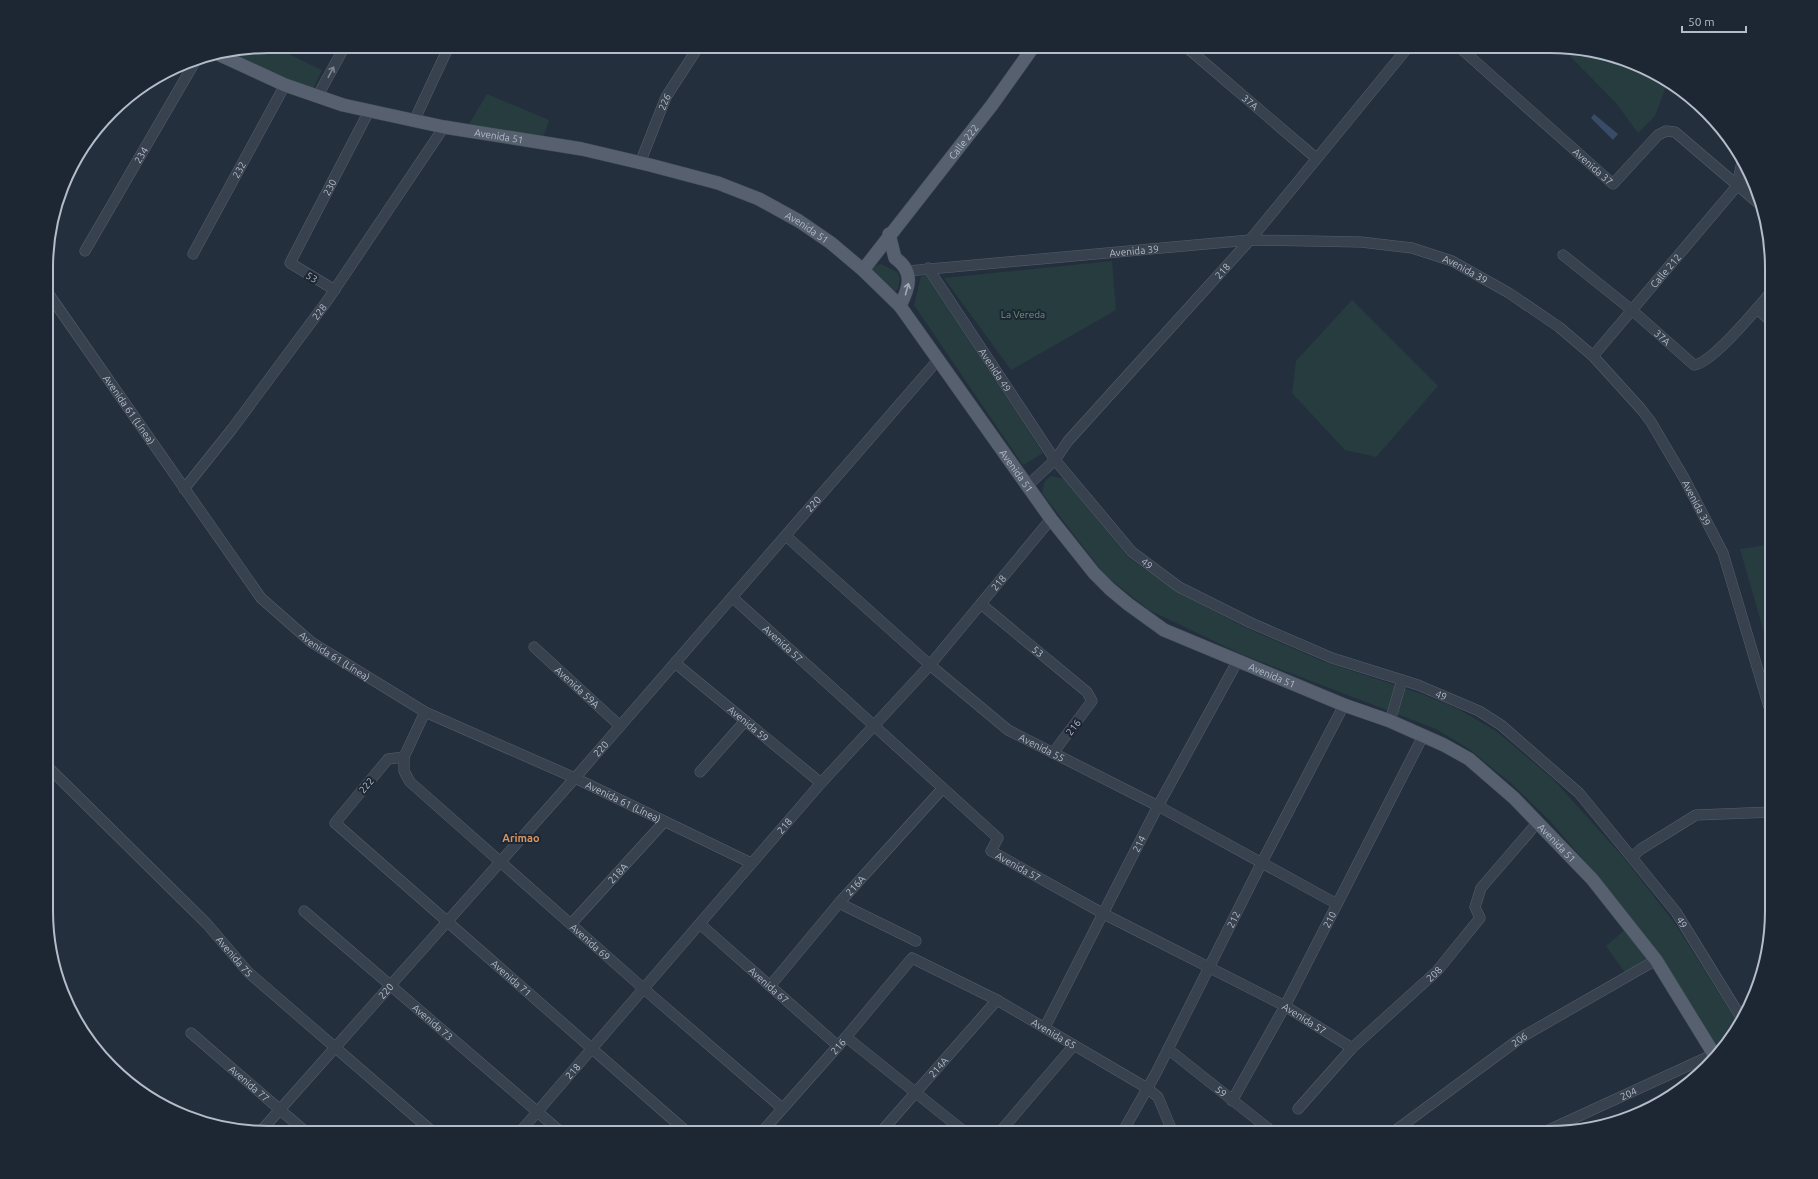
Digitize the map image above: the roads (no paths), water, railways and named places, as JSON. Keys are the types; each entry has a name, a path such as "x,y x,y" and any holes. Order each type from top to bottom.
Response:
{"main road":[{"name":"Calle 222","path":"863,270 889,234 992,105 1029,53"},
{"name":"Avenida 51","path":"225,57 285,86 317,98 444,127 582,149 718,183 759,199 799,221 831,243 863,270 900,306 937,362 1051,519 1094,573 1128,604 1164,630 1344,706 1390,721 1444,745 1469,759 1538,822 1592,879 1656,960 1713,1052"},
{"path":"889,234 895,258"},
{"path":"872,257 887,256 895,258 908,271 909,281 907,291 900,306"}],"street":[{"path":"317,98 341,53"},
{"path":"414,121 446,53"},
{"name":"226","path":"640,163 666,97 694,53"},
{"name":"37A","path":"1194,53 1316,158"},
{"name":"218","path":"1027,486 1055,460 1068,441 1250,240 1402,53"},
{"name":"Avenida 37","path":"1466,53 1613,184 1658,135 1666,131 1675,132 1754,200"},
{"name":"234","path":"85,251 192,66"},
{"name":"232","path":"193,254 285,86"},
{"name":"230","path":"290,263 369,111"},
{"name":"228","path":"184,489 232,429 335,290 444,127"},
{"name":"Calle 212","path":"1593,356 1633,311 1737,186 1741,169"},
{"path":"1737,186 1748,183"},
{"name":"Avenida 39","path":"908,271 1250,240 1361,242 1412,248 1452,261 1509,293 1559,327 1593,356 1641,409 1684,478 1722,553 1765,678"},
{"name":"37A","path":"1563,255 1633,311 1694,365 1701,364 1721,347 1757,309"},
{"name":"53","path":"290,263 335,290"},
{"name":"Avenida 49","path":"928,268 1063,470"},
{"path":"1765,299 1757,309 1765,316"},
{"name":"Avenida 61 (Línea)","path":"53,300 261,598 311,642 425,712 575,778 752,863"},
{"name":"220","path":"265,1126 336,1048 499,861 575,778 937,362"},
{"name":"49","path":"1063,470 1132,552 1179,587 1251,623 1332,658 1418,685 1479,711 1500,725 1579,793 1632,857 1676,912 1739,1014"},
{"name":"218","path":"525,1126 821,783 930,665 1051,519"},
{"name":"Avenida 55","path":"786,536 930,665 1008,730 1158,806 1261,864 1337,904"},
{"name":"Avenida 57","path":"732,597 998,838 991,851 1104,914 1285,1006 1352,1048"},
{"name":"53","path":"981,604 1087,692 1092,701"},
{"name":"Avenida 59A","path":"534,647 620,726"},
{"name":"214","path":"1045,1028 1158,806 1237,662"},
{"name":"Avenida 59","path":"675,663 821,783"},
{"path":"1390,721 1402,680"},
{"name":"216","path":"1053,753 1092,701"},
{"name":"212","path":"1126,1126 1168,1049 1261,864 1344,706"},
{"path":"404,757 425,712"},
{"path":"700,772 745,721"},
{"name":"210","path":"1232,1101 1285,1006 1423,736"},
{"name":"Avenida 69","path":"404,757 404,771 410,782 782,1108"},
{"name":"222","path":"335,823 388,759 404,757"},
{"name":"Avenida 75","path":"53,772 206,924 248,972 426,1126"},
{"name":"216A","path":"770,986 839,903 943,788"},
{"path":"1632,857 1641,849 1696,815 1765,812"},
{"name":"218A","path":"571,924 664,822"},
{"name":"208","path":"1298,1109 1352,1048 1442,965 1480,918 1475,906 1481,888 1538,822"},
{"name":"Avenida 71","path":"335,823 680,1126"},
{"path":"839,903 916,942"},
{"name":"Avenida 73","path":"304,911 389,986 554,1126"},
{"name":"Avenida 67","path":"700,924 838,1046"},
{"name":"216","path":"768,1126 846,1037 912,958"},
{"name":"Avenida 65","path":"912,958 996,1000 1147,1088 1158,1097 1170,1126"},
{"name":"206","path":"1401,1126 1522,1037 1656,960"},
{"name":"214A","path":"886,1126 996,1000"},
{"name":"Avenida 77","path":"191,1033 299,1126"},
{"path":"846,1037 957,1126"},
{"path":"1005,1126 1074,1045"},
{"name":"59","path":"1168,1049 1265,1126"},
{"name":"204","path":"1555,1126 1706,1059"}],"water":[{"path":"1594,114 1618,134 1613,140 1591,118"}],"district":[{"name":"Arimao","path":"521,838"}],"park label":[{"name":"La Vereda","path":"1023,314"}]}
